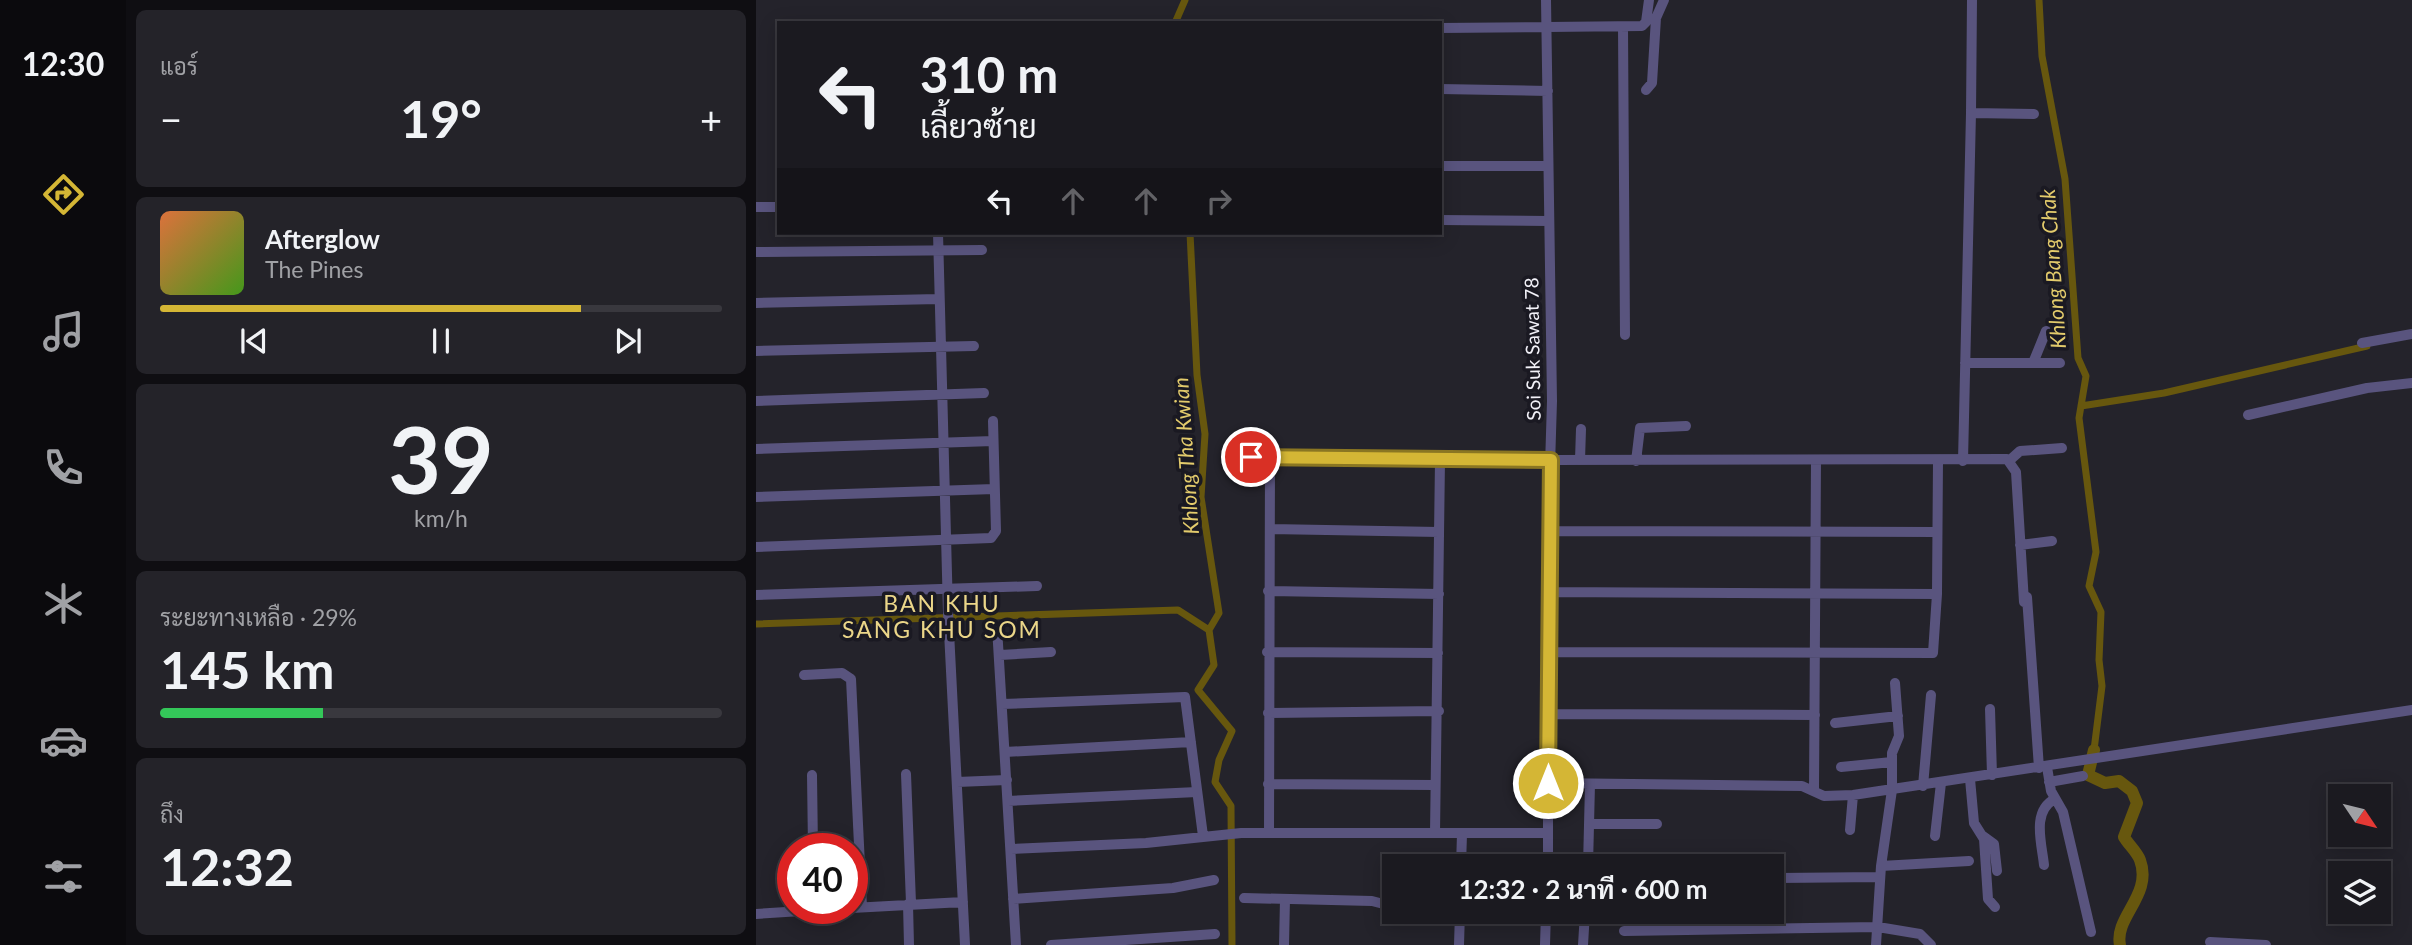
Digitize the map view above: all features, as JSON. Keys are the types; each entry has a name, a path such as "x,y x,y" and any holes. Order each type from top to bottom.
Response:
{"street":[{"name":"Soi Suk Sawat 78","path":"1546,0 1551,460 1548,531 1548,854"},
{"path":"1646,89 1652,83 1649,0"},
{"path":"1650,26 1664,0"},
{"path":"1962,461 1972,0"},
{"path":"1442,28 1650,26"},
{"path":"1623,27 1625,335"},
{"path":"1442,89 1548,91"},
{"path":"1971,113 2034,114"},
{"path":"1442,166 1548,166"},
{"path":"756,207 777,206"},
{"path":"1442,220 1548,220"},
{"path":"938,235 946,540 965,945"},
{"path":"756,252 982,250"},
{"path":"756,303 939,299"},
{"path":"2033,363 2046,331"},
{"path":"2362,343 2412,334"},
{"path":"756,351 974,346"},
{"path":"1965,363 2060,363"},
{"path":"2248,415 2367,388 2412,383"},
{"path":"756,401 984,393"},
{"path":"756,547 994,537 993,421"},
{"path":"1636,461 1640,428 1686,426"},
{"path":"1580,460 1581,429"},
{"path":"756,449 993,441"},
{"path":"1231,456 1440,460 1962,461 2010,460 2020,451 2062,448"},
{"path":"1269,833 1267,652 1270,458"},
{"path":"1435,833 1439,710 1440,460"},
{"path":"1814,791 1816,460"},
{"path":"2010,460 2016,472 2024,603"},
{"path":"1548,652 1933,653 1937,594 1938,461"},
{"path":"756,498 994,489"},
{"path":"1270,529 1439,532"},
{"path":"1548,531 1937,532"},
{"path":"2020,545 2052,541"},
{"path":"2024,562 2043,767 2063,812 2091,932"},
{"path":"756,594 1037,586"},
{"path":"1268,591 1439,594"},
{"path":"1548,592 1937,594"},
{"path":"998,627 1016,945"},
{"path":"1000,655 1051,652"},
{"path":"1267,652 1438,653"},
{"path":"804,675 842,673 851,679 853,833"},
{"path":"1876,945 1881,871 1892,790 1892,762 1899,736 1895,683"},
{"path":"1923,786 1931,695"},
{"path":"1002,704 1183,696 1187,701 1203,836"},
{"path":"1990,709 1992,775"},
{"path":"1268,713 1439,710"},
{"path":"1548,783 1802,786 1824,796 1853,795 2412,710"},
{"path":"1548,714 1815,715"},
{"path":"1835,723 1898,716"},
{"path":"1005,752 1191,742"},
{"path":"1841,767 1892,762"},
{"path":"906,774 909,945"},
{"path":"812,775 814,833"},
{"path":"2049,782 2083,776"},
{"path":"1970,779 1974,823 1983,836 1994,844 1997,870"},
{"path":"957,782 1007,780"},
{"path":"1936,836 1941,783"},
{"path":"1268,784 1435,785"},
{"path":"1589,854 1590,784"},
{"path":"1008,801 1198,792"},
{"path":"1850,830 1853,795"},
{"path":"2044,866 2039,823 2045,806 2055,799"},
{"path":"1590,824 1657,824"},
{"path":"1011,849 1146,843 1241,833 1548,832"},
{"path":"1461,854 1462,834"},
{"path":"1983,836 1988,899 1995,907"},
{"path":"1784,877 1881,871 1969,860"},
{"path":"1013,899 1173,888 1214,880"},
{"path":"1244,898 1372,901 1382,904"},
{"path":"1284,945 1285,899"},
{"path":"868,907 963,902"},
{"path":"756,914 777,912"},
{"path":"1459,945 1460,924"},
{"path":"1545,945 1546,924"},
{"path":"1583,945 1584,924"},
{"path":"1624,931 1878,927 1920,934 1931,945"},
{"path":"1051,945 1215,934"},
{"path":"2210,942 2266,945"}],"waterway":[{"name":"Khlong Tha Kwian","path":"1176,21 1185,0"},
{"name":"Khlong Bang Chak","path":"2039,0 2042,56 2065,179 2078,358 2086,376 2079,418 2096,552 2089,586 2101,612 2099,660 2102,686 2094,750"},
{"name":"Khlong Tha Kwian","path":"1190,235 1197,375 1205,434 1201,497 1219,613 1209,630 1214,665 1198,690 1232,731 1219,760 1215,782 1231,806 1232,945"},
{"path":"2081,406 2164,393 2367,346"},
{"path":"756,624 1178,610 1209,630"},
{"name":"Khlong Bang Chak","path":"2094,750 2088,775 2105,783 2119,781 2132,791 2137,803 2124,837 2140,860 2142,884 2122,925 2120,945"}],"district":[{"name":"BAN KHU SANG KHU SOM","path":"942,616"}],"route":[{"path":"1251,457 1551,460 1548,531 1548,783"}]}
